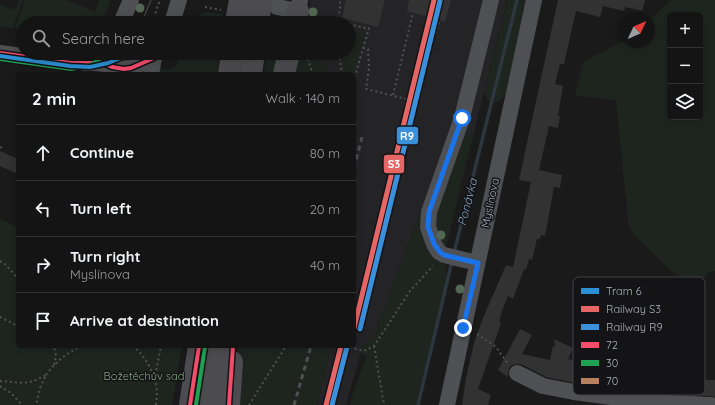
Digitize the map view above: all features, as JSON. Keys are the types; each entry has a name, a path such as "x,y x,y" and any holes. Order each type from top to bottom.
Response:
{"highway":[{"path":"252,72 253,60"},
{"path":"284,72 287,60"},
{"path":"190,405 199,348"},
{"path":"212,405 221,348"},
{"path":"228,405 233,348"}],"street":[{"path":"124,16 131,0"},
{"path":"471,261 440,259 440,252 434,244 428,227 429,212 462,118 491,0"},
{"name":"Myslínova","path":"447,405 463,328 471,261 534,0"},
{"path":"0,53 16,56"},
{"path":"44,60 81,66 97,63 105,64 112,68 124,69 131,68 148,60"},
{"path":"152,72 155,60"},
{"path":"517,373 574,399 711,405"}],"path":[{"path":"154,16 160,0"},
{"path":"338,16 340,9 340,0"},
{"path":"205,7 234,12"},
{"path":"393,95 413,13"},
{"path":"363,48 368,49 369,62 366,89 418,102 428,54 440,20"},
{"path":"356,72 370,25"},
{"path":"356,26 369,29"},
{"path":"308,60 312,72"},
{"path":"340,60 342,72"},
{"path":"353,348 364,351 374,346 410,291 440,259"},
{"path":"0,261 6,265 16,277"},
{"path":"0,317 16,325"},
{"path":"463,328 478,334 496,347 511,369 517,373"},
{"path":"374,346 384,405"},
{"path":"54,348 56,356 54,364"},
{"path":"36,405 40,388 46,375 54,364 76,348"},
{"path":"135,348 144,358 155,376"},
{"path":"156,405 157,392 155,376 161,348"},
{"path":"249,405 285,348"},
{"path":"0,382 24,383 34,381 46,375"},
{"path":"0,386 10,393 22,405"}],"shaded area":[{"path":"310,0 507,0 473,136 451,129 374,336 363,344 346,405 317,405 331,348 356,348 356,72 329,72 317,60 356,60 356,16 308,16"}],"green space":[{"path":"19,0 23,0 16,16 13,28 0,27 0,5 15,10"},
{"path":"25,0 65,0 95,11 99,0 111,0 105,16 19,16"},
{"path":"507,0 529,0 505,95 497,103 487,100 484,92"},
{"path":"671,0 715,0 715,271 710,271 704,277 680,277 641,242 629,227 616,100 575,96 583,62 619,43 619,48 655,48 655,15"},
{"path":"204,12 222,14 222,16 200,15"},
{"path":"356,30 365,32 355,72 344,72 342,60 356,60"},
{"path":"218,60 217,72 157,72 159,67 168,70 174,68 178,61"},
{"path":"266,60 281,60 278,72 264,72"},
{"path":"291,60 318,60 329,72 288,72"},
{"path":"451,129 473,136 442,264 446,265 446,280 416,405 350,405 367,356 360,354 363,344 374,336"},
{"name":"Božetěchův sad","path":"0,219 16,227 16,348 182,348 172,405 0,405"},
{"path":"238,348 331,348 317,405 252,405 248,402 246,405 235,405"}],"building":[{"path":"346,0 385,0 378,27 356,22 356,16 342,16"},
{"path":"409,0 451,0 445,22 407,11"},
{"path":"558,0 645,0 642,11 625,7 624,11 603,6 600,17 576,11 564,64 560,64 555,84 563,86 558,116 560,116 558,128 549,126 539,170 562,175 560,188 554,187 545,236 541,235 540,239 537,239 532,260 529,259 526,270 524,269 513,299 508,296 503,308 499,322 501,323 478,389 491,395 488,405 462,405 466,378 474,343 483,318 506,265 513,267 531,182 519,180"},
{"path":"0,151 16,158 16,173 0,166"},
{"path":"520,329 532,335 522,354 550,360 553,346 555,347 554,339 573,348 568,359 573,360 573,382 546,377 521,364 512,365 509,368 508,377 498,370"},
{"path":"705,380 715,380 715,397 690,395 705,395"}],"waterway":[{"name":"Ponávka","path":"454,253 517,0"},
{"name":"Ponávka","path":"418,405 452,261"}],"tram line":[{"path":"144,16 151,0"},
{"name":"6","path":"0,56 16,58"},
{"name":"6","path":"28,60 70,66 90,67 116,60"}],"railway":[{"path":"356,160 363,133"},
{"path":"294,405 310,348"}],"rail line":[{"name":"S3","path":"356,320 434,0"},
{"name":"R9","path":"360,329 440,1"},
{"name":"S3","path":"326,405 340,348"},
{"name":"R9","path":"332,405 347,348"}],"transit line":[{"name":"72","path":"0,53 16,55"},
{"name":"30","path":"0,59 71,69 87,66 98,60"},
{"name":"72","path":"50,60 71,63 97,63 124,69 131,68 149,60"},
{"name":"72","path":"190,405 199,348"},
{"name":"30","path":"196,405 205,348"},
{"name":"72","path":"229,405 233,348"}],"route":[{"path":"462,118 429,212 428,227 434,244 444,255 478,263 463,328"}]}
